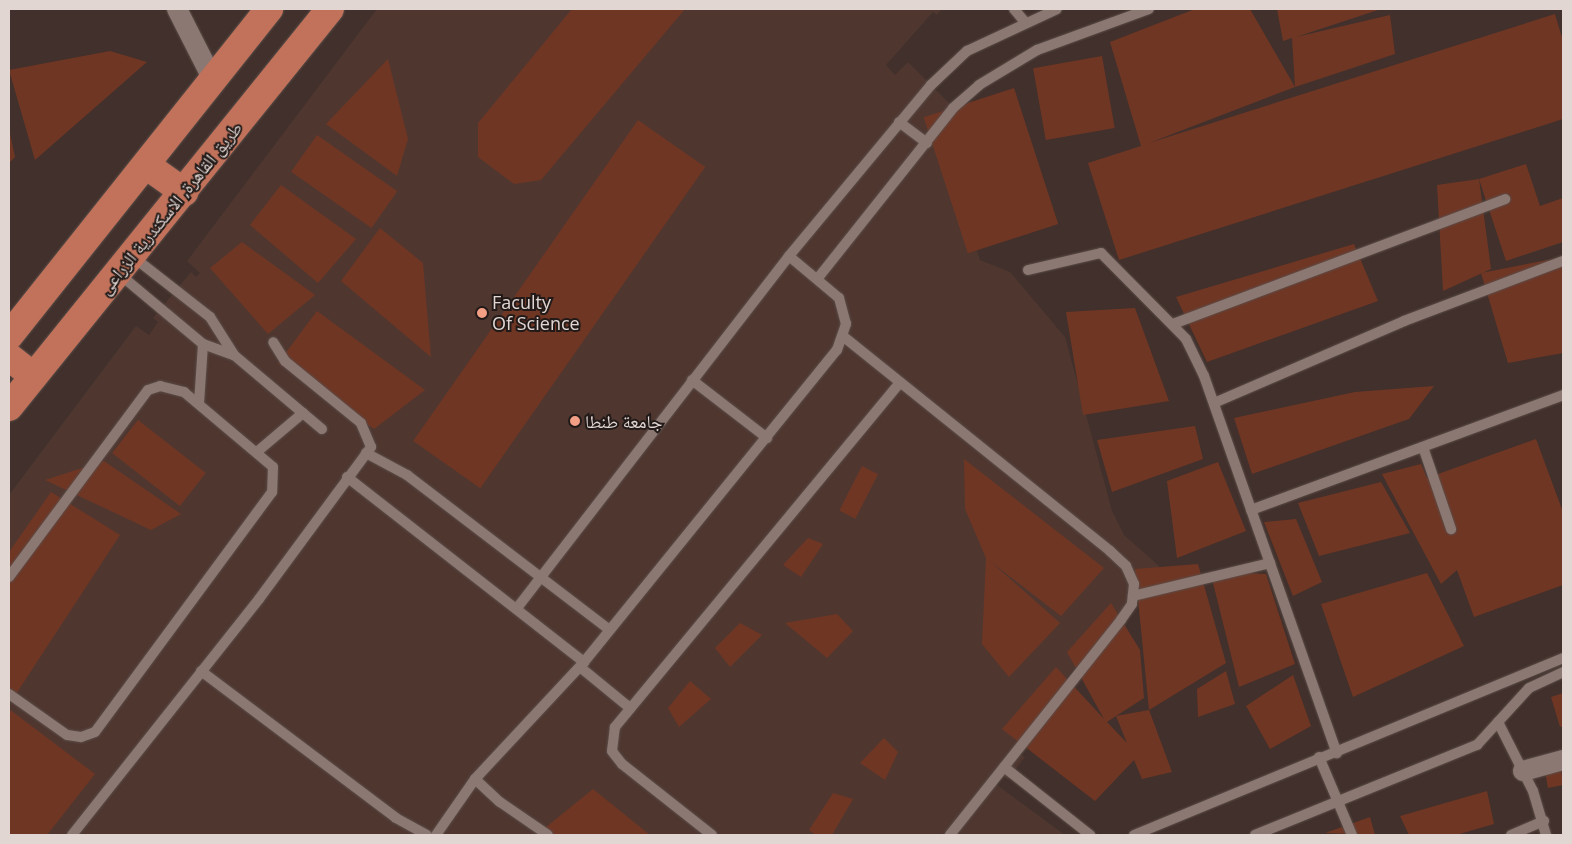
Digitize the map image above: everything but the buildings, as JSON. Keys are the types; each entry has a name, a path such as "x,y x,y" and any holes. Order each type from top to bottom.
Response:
{"highway":[{"path":"9,336 269,9"},
{"name":"طريق القاهرة, الاسكندرية الزراعى","path":"9,407 330,9"},
{"path":"146,165 184,192"},
{"path":"9,357 33,376"}],"street":[{"path":"177,9 213,80"},
{"path":"1523,770 1563,760"}],"lane":[{"path":"1014,9 1024,21"},
{"path":"517,608 789,256 899,122 967,51 1024,21 1056,9"},
{"path":"818,278 953,108 1008,65 1149,9"},
{"path":"899,122 926,144"},
{"path":"1173,324 1505,199"},
{"path":"1028,270 1101,253 1173,324 1196,357 1337,753"},
{"path":"436,835 476,779 582,665 767,438 844,338 846,324 839,298 818,278 789,256"},
{"path":"1214,404 1441,306 1563,262"},
{"path":"125,264 203,344 234,355"},
{"path":"125,264 210,318 234,355 322,429"},
{"path":"844,338 1110,551 1126,566 1134,584 1133,596 1121,620 950,835"},
{"path":"72,835 202,671 371,447 361,424 285,361 273,342"},
{"path":"199,404 203,344"},
{"path":"692,380 767,438"},
{"path":"712,835 622,764 612,751 615,727 900,383"},
{"path":"9,577 138,398 154,388 172,387 199,404 258,451 273,467 272,492 95,732 81,737 67,735 9,694"},
{"path":"1251,510 1563,395"},
{"path":"258,451 303,413"},
{"path":"1423,447 1451,529"},
{"path":"366,453 407,475 539,580 610,630"},
{"path":"347,477 517,608 630,708"},
{"path":"1133,596 1270,563"},
{"path":"1134,835 1319,756 1337,753 1563,658"},
{"path":"202,671 396,818 427,835"},
{"path":"1255,835 1267,833 1477,745 1529,688 1563,672"},
{"path":"1498,722 1523,770 1548,830 1511,835"},
{"path":"1319,756 1352,835"},
{"path":"1004,767 1090,835"},
{"path":"476,779 500,802 548,835"}],"shaded area":[{"name":"جامعة طنطا","path":"377,9 942,9 937,15 933,12 886,65 895,75 908,62 956,110 962,206 980,260 1010,272 1065,337 1112,511 1124,535 1159,566 1023,730 1017,752 1025,757 1008,779 999,774 993,782 1065,835 9,835 9,495 136,326 149,335 158,322 153,318 191,272 196,277 200,273 187,261"}],"place":[{"name":"Faculty Of Science","path":"482,313"},
{"name":"جامعة طنطا","path":"575,421"}]}
